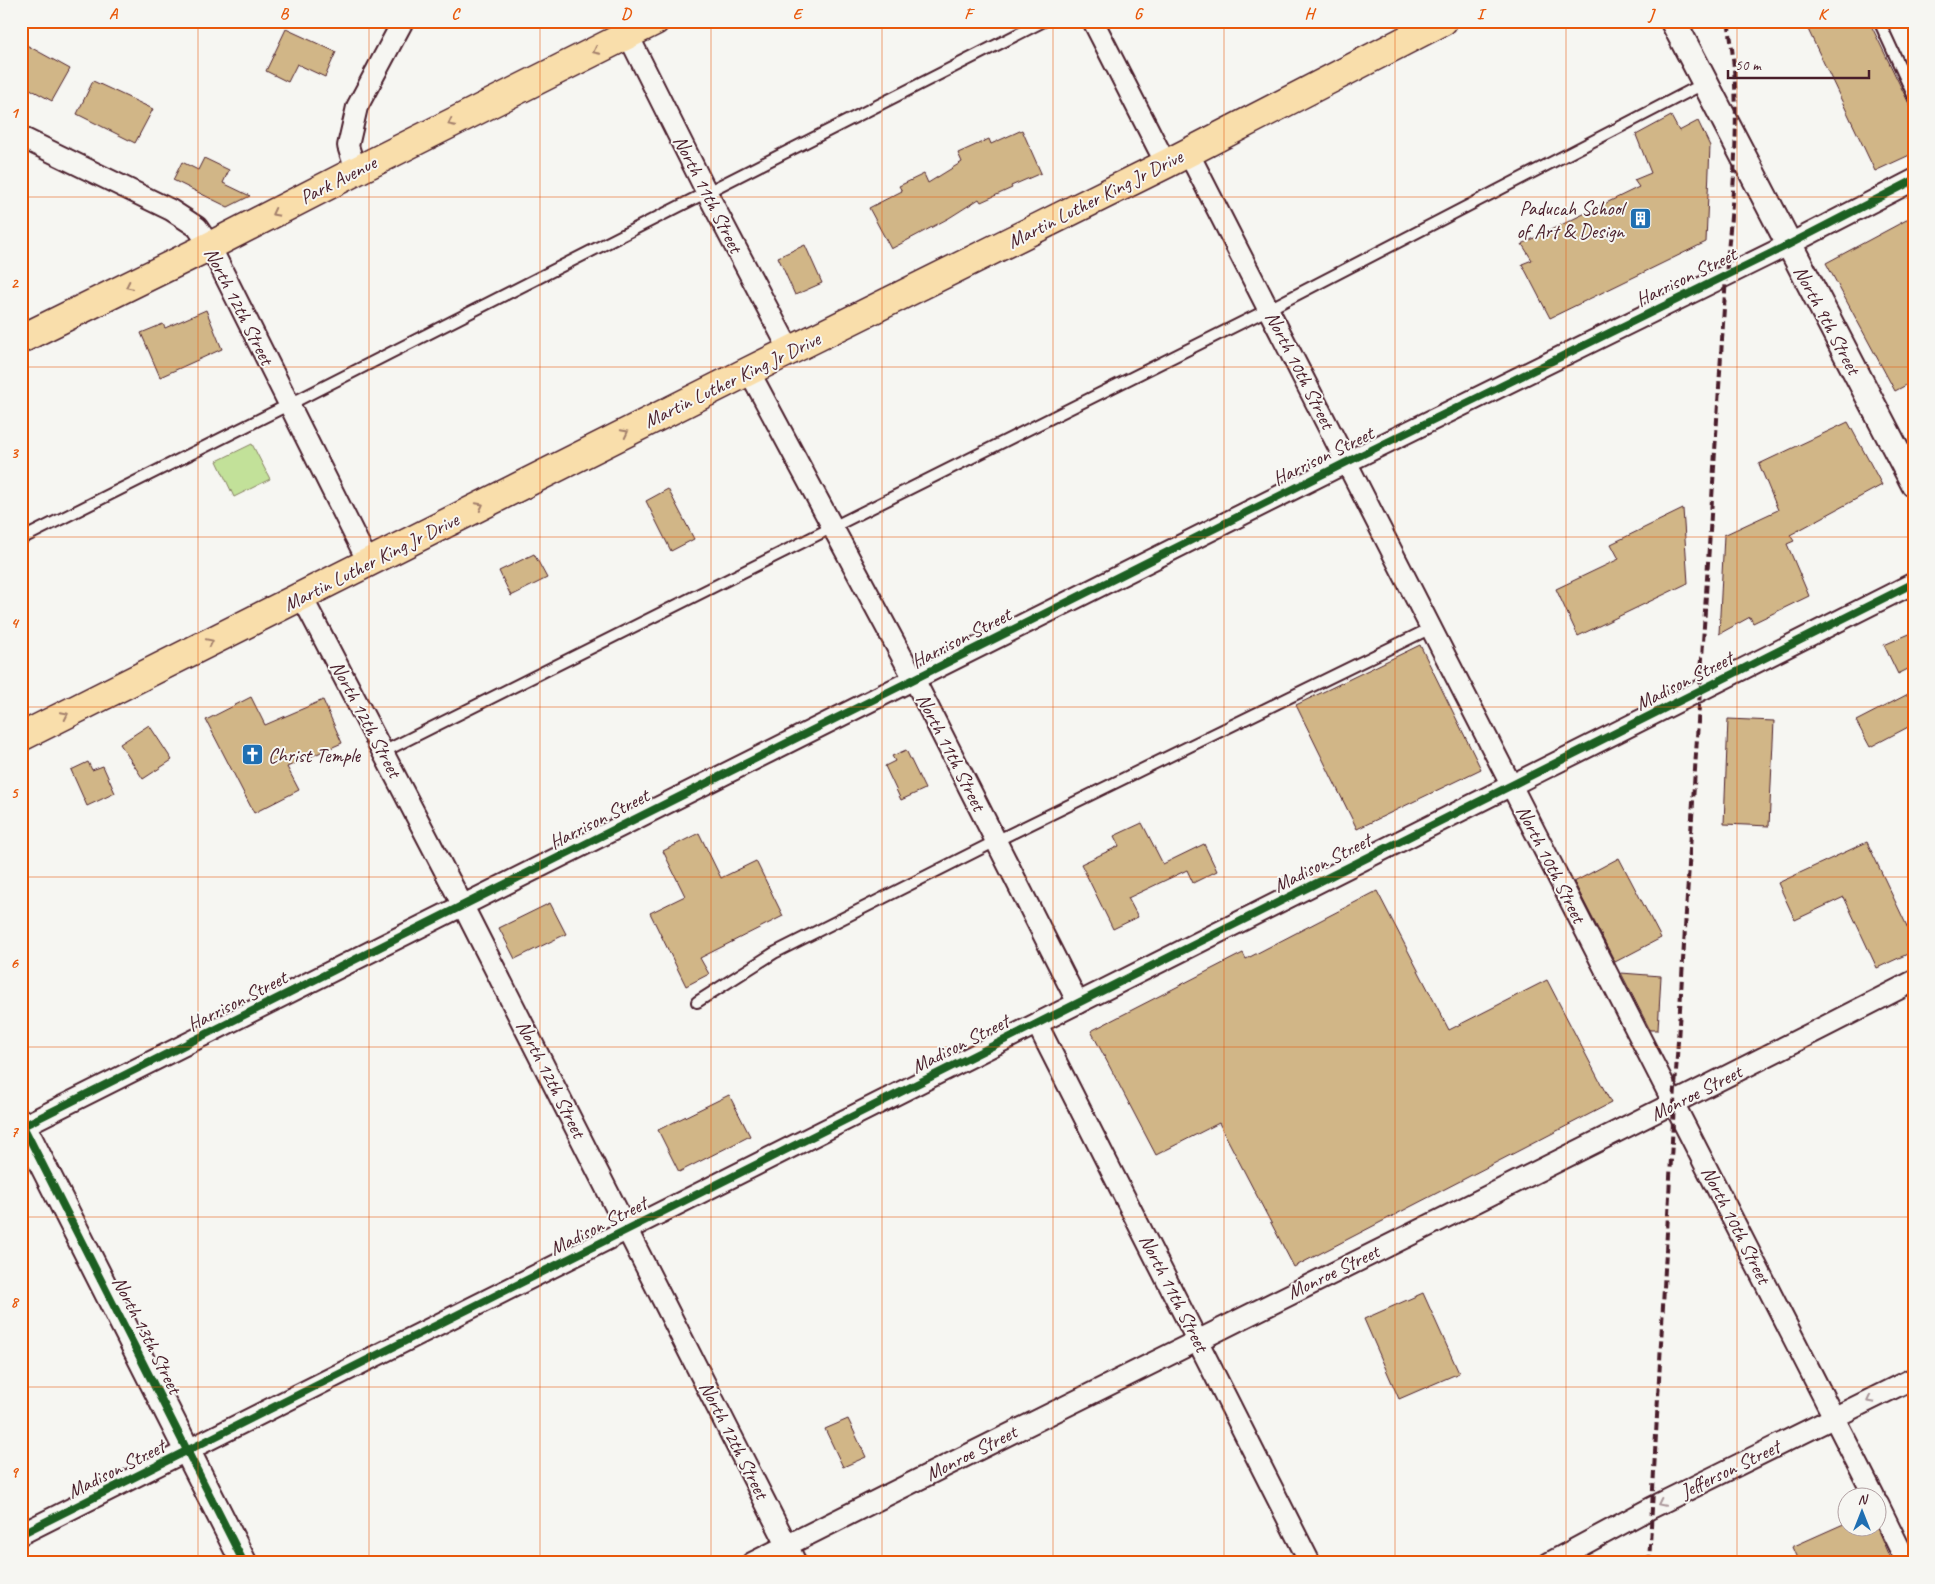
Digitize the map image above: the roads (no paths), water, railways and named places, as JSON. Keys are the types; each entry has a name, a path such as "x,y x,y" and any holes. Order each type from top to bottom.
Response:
{"main road":[{"name":"Park Avenue","path":"21,339 210,246 356,170 655,21"},
{"name":"Martin Luther King Jr Drive","path":"21,737 1177,158 1443,21"}],"street":[{"path":"356,170 348,146 356,107 403,21"},
{"name":"North 10th Street","path":"1093,21 1268,309 1869,1486"},
{"name":"North 9th Street","path":"1673,21 1914,484"},
{"name":"North 11th Street","path":"628,35 706,192 790,351"},
{"name":"North 12th Street","path":"21,137 171,210 197,227 210,246 368,562"},
{"name":"Harrison Street","path":"22,1124 463,906 1347,462 1788,245 1914,180"},
{"name":"North 11th Street","path":"749,371 914,679 1078,1003"},
{"name":"Madison Street","path":"21,1534 1914,583"},
{"name":"North 12th Street","path":"302,597 463,906 792,1554"},
{"name":"Monroe Street","path":"752,1563 792,1554 1197,1339 1674,1104 1914,981"},
{"name":"North 11th Street","path":"1037,1024 1310,1563"},
{"name":"North 13th Street","path":"22,1124 244,1563"},
{"name":"Jefferson Street","path":"1548,1563 1651,1508 1914,1378"},
{"path":"1888,1524 1907,1563"}],"lane":[{"path":"21,539 1044,21"},
{"path":"1879,21 1914,97"},
{"path":"383,752 1268,309 1706,83"},
{"path":"697,1002 774,953 996,841 1431,628"}],"railway":[{"path":"1649,1563 1674,1104 1726,276 1734,180 1735,85 1728,21"}],"place":[{"name":"Paducah School of Art & Design","path":"1640,219"},
{"name":"Christ Temple","path":"252,755"}]}
